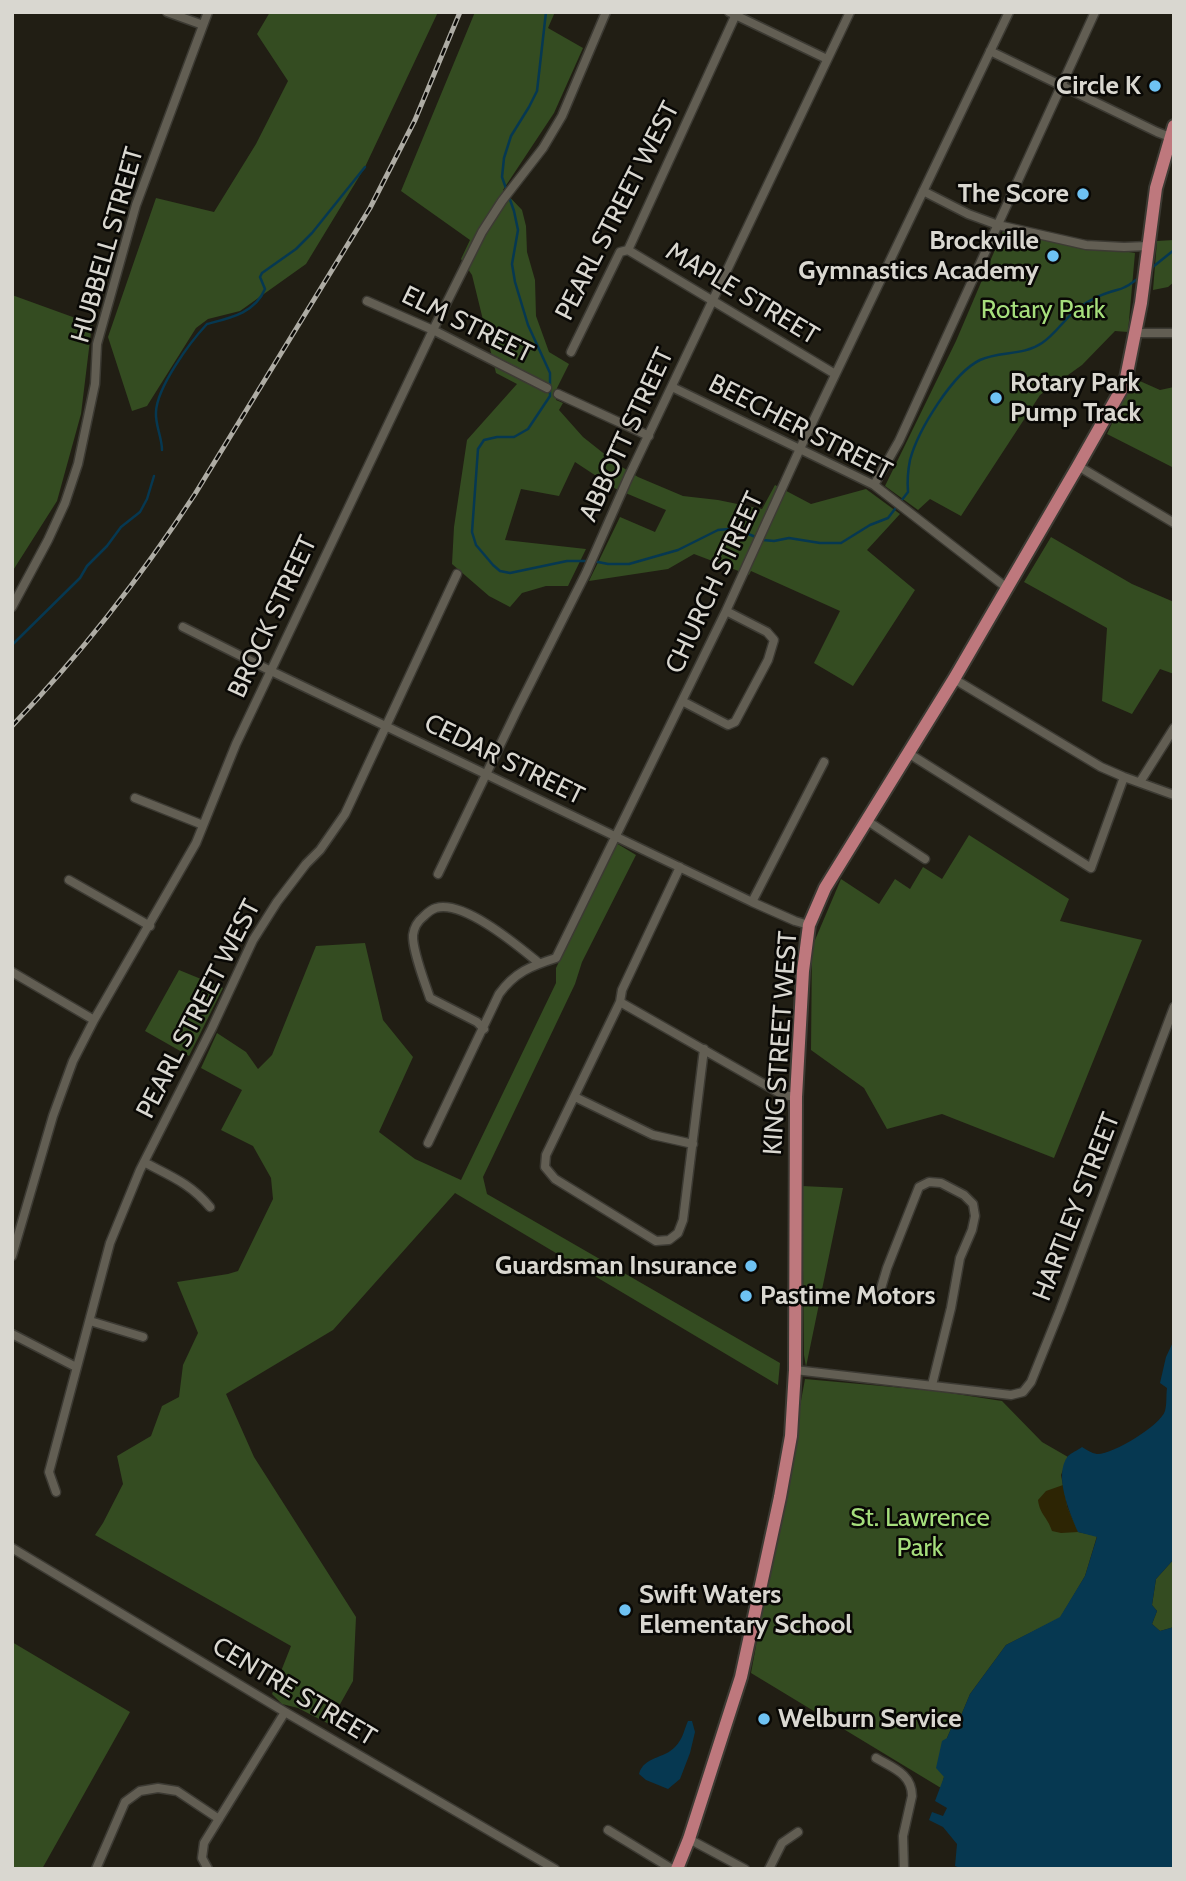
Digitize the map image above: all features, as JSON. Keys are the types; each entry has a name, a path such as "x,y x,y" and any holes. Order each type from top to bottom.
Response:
{"main road":[{"name":"KING STREET WEST","path":"674,1869 689,1839 742,1672 791,1436 795,1370 796,1097 803,971 809,925 825,888 954,679 1125,383 1141,303 1156,188 1172,131"}],"street":[{"path":"167,12 203,25"},
{"name":"HUBBELL STREET","path":"12,607 59,515 78,464 95,384 97,344 136,205 208,12"},
{"name":"BROCK STREET","path":"12,1256 53,1116 74,1060 94,1020 196,843 236,744 482,232 543,148 562,116 607,12"},
{"name":"ABBOTT STREET","path":"438,874 586,573 850,12"},
{"name":"CHURCH STREET","path":"428,1143 499,994 509,980 539,962 556,958 726,611 835,374 1009,12"},
{"path":"874,485 899,441 1095,12"},
{"path":"734,13 827,60"},
{"name":"PEARL STREET WEST","path":"571,352 620,252 628,250 734,13"},
{"path":"990,51 1157,132 1172,131"},
{"path":"923,191 968,214 998,225 1086,245 1148,246"},
{"name":"MAPLE STREET","path":"628,250 835,374"},
{"name":"ELM STREET","path":"368,301 433,330 547,388"},
{"path":"1136,333 1174,333"},
{"name":"BEECHER STREET","path":"672,387 874,485 1007,588"},
{"path":"558,394 649,436"},
{"path":"1079,466 1174,523"},
{"name":"PEARL STREET WEST","path":"56,1492 49,1472 76,1367 110,1243 144,1162 253,940 277,902 320,850 345,814 457,574"},
{"path":"682,701 728,725 735,722 768,660 774,640 766,632 726,611"},
{"name":"CEDAR STREET","path":"183,627 752,902 809,925"},
{"path":"954,679 1101,767 1174,795"},
{"path":"1140,782 1174,727"},
{"path":"908,753 1091,868 1124,778"},
{"path":"752,902 824,762"},
{"path":"135,798 203,825"},
{"path":"866,820 925,859"},
{"path":"680,867 622,990 620,1002 545,1155 545,1167 555,1180 656,1241 669,1240 678,1233 683,1220 704,1049"},
{"path":"69,880 150,926"},
{"path":"484,1029 477,1022 430,998 413,936 417,923 425,914 436,908 449,907 462,911 502,933 539,962"},
{"path":"12,972 94,1020"},
{"path":"620,1002 783,1095 796,1097"},
{"name":"HARTLEY STREET","path":"795,1370 1011,1395 1023,1392 1031,1382 1060,1310 1174,1007"},
{"path":"575,1097 653,1135 693,1144"},
{"path":"144,1162 187,1185 210,1207"},
{"path":"879,1295 919,1187 929,1182 941,1183 964,1195 973,1204 975,1216 960,1258 932,1385"},
{"path":"90,1321 143,1338"},
{"path":"12,1334 76,1367"},
{"name":"CENTRE STREET","path":"12,1548 285,1712 555,1869"},
{"path":"208,1869 202,1858 204,1843 285,1712"},
{"path":"876,1758 904,1775 912,1788 903,1836 904,1869"},
{"path":"96,1869 125,1802 140,1791 158,1787 177,1791 219,1819"},
{"path":"608,1830 674,1869"},
{"path":"769,1869 782,1843 799,1832"},
{"path":"689,1839 745,1869"}],"green space":[{"path":"270,12 438,12 365,167 306,264 240,311 208,319 196,328 147,406 132,411 108,337 156,198 214,212 256,144 288,81 257,34"},
{"path":"475,12 555,12 548,28 583,48 554,113 503,190 522,210 527,252 535,280 536,316 549,352 569,364 557,388 556,400 563,403 559,410 583,437 617,464 638,477 683,496 762,509 775,485 811,504 866,489 900,514 867,550 915,590 853,686 814,663 840,611 751,571 749,575 694,554 668,569 589,581 620,517 655,532 666,510 616,489 575,462 559,496 521,489 505,540 586,549 568,586 546,586 522,593 510,607 489,596 452,564 454,527 467,440 517,384 496,373 472,275 461,259 470,240 401,191"},
{"name":"Rotary Park","path":"1003,231 1135,253 1128,332 1115,331 1082,365 1040,395 961,516 930,499 918,510 885,486 956,341"},
{"path":"1174,240 1174,282 1168,287 1153,290 1157,241"},
{"path":"12,295 92,324 81,414 57,501 12,572"},
{"path":"1133,378 1160,390 1174,387 1174,468 1107,434"},
{"path":"1051,537 1132,584 1174,602 1174,674 1160,669 1132,714 1102,701 1107,628 1024,582"},
{"path":"969,835 1069,899 1060,921 1142,940 1054,1158 942,1114 887,1129 864,1088 811,1050 812,947 841,879 879,904 895,879 910,889 923,867 942,879"},
{"path":"616,843 636,855 582,962 575,984 483,1177 487,1194 780,1363 778,1385 455,1193 333,1330 226,1394 254,1457 356,1617 353,1681 329,1724 298,1708 282,1704 272,1694 291,1646 95,1535 123,1484 117,1456 151,1436 162,1406 179,1397 183,1365 198,1333 177,1282 238,1271 273,1199 271,1178 253,1146 221,1130 242,1090 201,1068 217,1033 246,1052 258,1069 272,1055 316,946 365,943 383,1020 413,1057 379,1132 415,1159 461,1180 556,983 556,968"},
{"path":"179,970 223,988 189,1056 145,1031"},
{"path":"802,1186 843,1188 806,1367 804,1355"},
{"name":"St. Lawrence Park","path":"805,1379 937,1391 1002,1401 1042,1442 1068,1457 1061,1475 1067,1507 1078,1532 1097,1536 1085,1576 1060,1618 1006,1645 970,1694 960,1718 953,1724 947,1738 941,1788 751,1673"},
{"path":"1174,1559 1174,1627 1160,1631 1152,1624 1157,1611 1152,1605 1156,1579"},
{"path":"12,1642 130,1712 42,1869 12,1869"}],"sand":[{"path":"1063,1485 1067,1507 1078,1532 1052,1531 1039,1505 1038,1500 1046,1491"}],"water":[{"path":"1174,1340 1174,1559 1156,1579 1152,1605 1157,1611 1152,1624 1160,1631 1174,1627 1174,1869 962,1869 955,1866 957,1844 943,1827 929,1820 932,1812 943,1816 947,1808 935,1801 944,1777 936,1768 942,1741 960,1718 970,1694 1006,1645 1060,1617 1085,1576 1097,1537 1078,1532 1064,1494 1064,1464 1068,1456 1082,1447 1097,1454 1124,1445 1161,1417 1166,1408 1167,1388 1160,1383 1166,1357"},
{"path":"688,1721 692,1721 695,1732 680,1779 668,1789 646,1780 639,1774 642,1768 675,1747 682,1738"}],"waterway":[{"path":"546,12 537,91 511,136 504,158 502,177 518,230 512,264 515,282 528,325 550,373 550,396 528,429 514,437 484,440 478,449 472,532 476,545 500,571 510,573 567,561 629,564 678,550 718,530 729,529 736,529 763,540 789,538 841,543 870,525 888,518 908,492 910,460 914,448 948,389 970,367 988,357 1035,347 1081,306 1139,278"},
{"path":"162,450 156,417 158,402 168,378 184,353 207,324 241,313 255,304 265,289 260,277 262,273 296,249 312,233 365,167"},
{"path":"1149,270 1174,250"},
{"path":"12,645 80,578 121,527 140,512 154,476"}],"railway":[{"path":"12,726 109,614 195,494 370,208 415,120 460,12"}],"place":[{"name":"Circle K","path":"1155,86"},
{"name":"The Score","path":"1083,194"},
{"name":"Brockville Gymnastics Academy","path":"1053,256"},
{"name":"Rotary Park Pump Track","path":"996,398"},
{"name":"Guardsman Insurance","path":"751,1266"},
{"name":"Pastime Motors","path":"746,1296"},
{"name":"Swift Waters Elementary School","path":"625,1610"},
{"name":"Welburn Service","path":"764,1719"}]}
